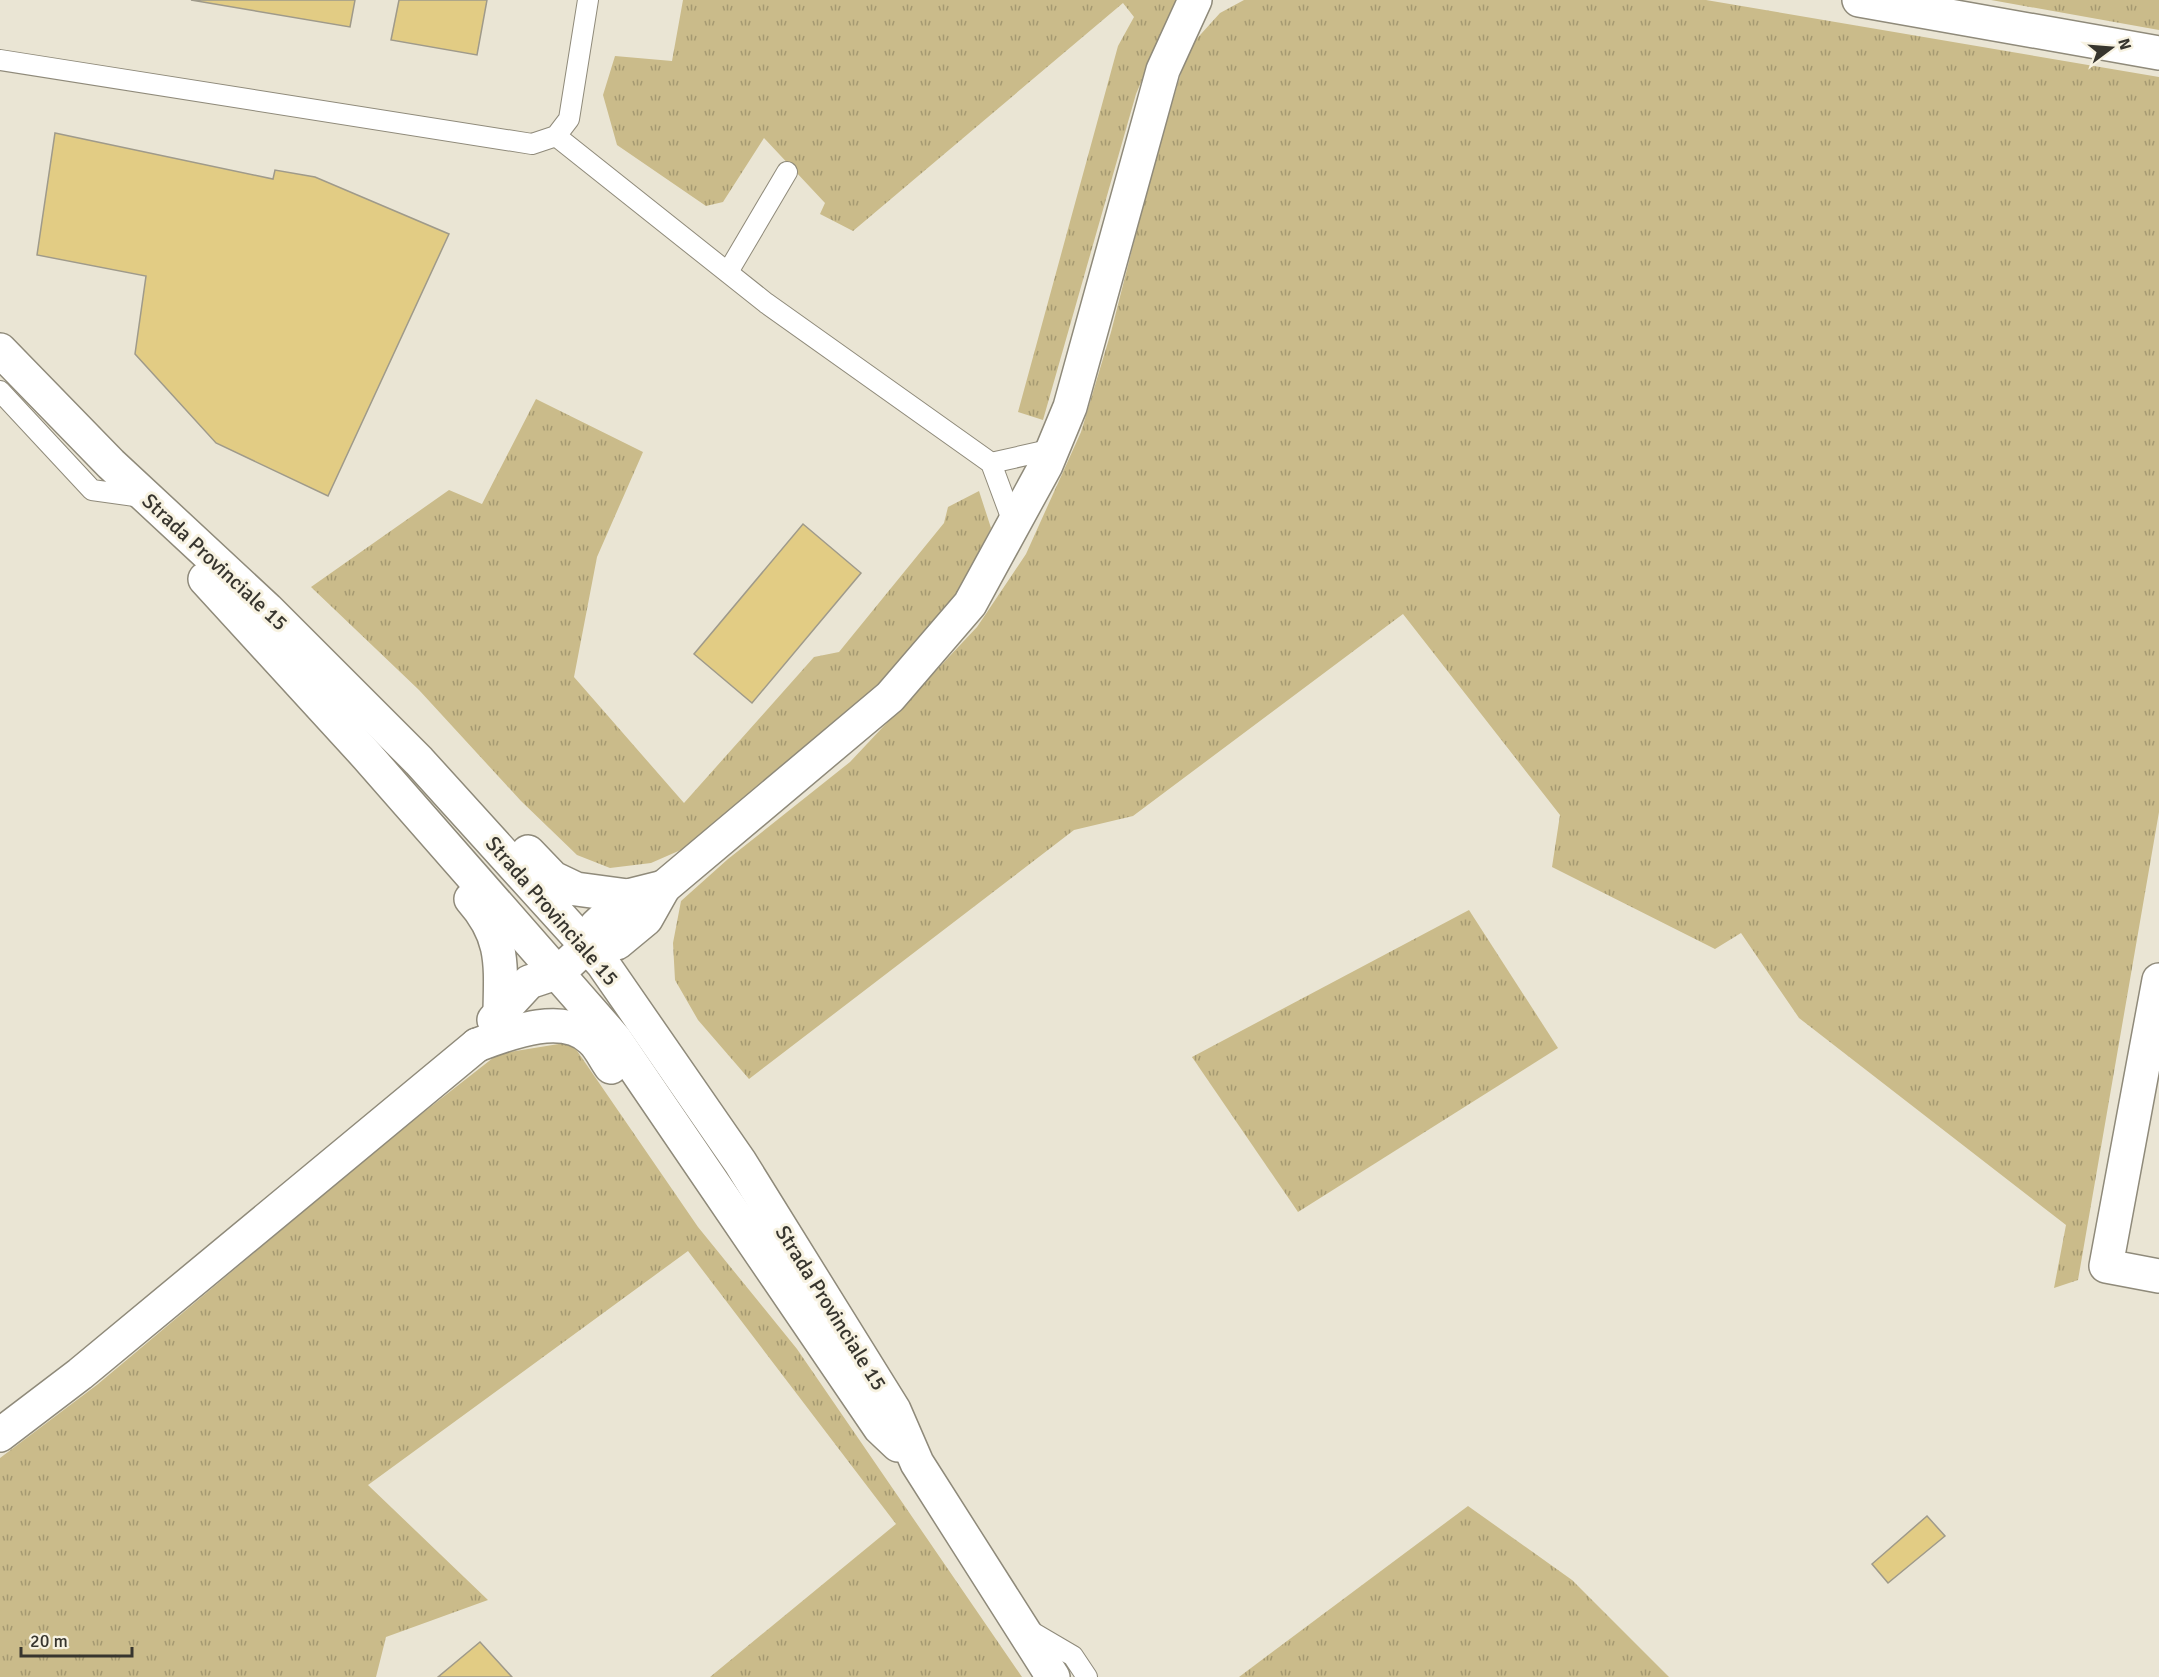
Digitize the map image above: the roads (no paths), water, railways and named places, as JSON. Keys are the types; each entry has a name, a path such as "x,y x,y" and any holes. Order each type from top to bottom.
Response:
{"main road":[{"path":"587,946 617,942 646,919 664,887 890,697 970,604 1053,449 1070,407 1163,70 1195,0"},
{"path":"1859,0 2159,53"},
{"name":"Strada Provinciale 15","path":"0,350 111,465 267,609 405,746 603,964 720,1133 894,1410 917,1463 1053,1677"},
{"name":"Strada Provinciale 15","path":"111,465 162,532 367,756 559,972 615,1039 880,1428 917,1463"},
{"path":"405,746 433,752 552,878 576,889 628,896 664,887"},
{"path":"367,756 375,795 476,905 496,934 509,1020"},
{"path":"0,1436 80,1374 477,1045 551,992 559,972 587,946 596,926 628,896"},
{"path":"559,972 580,975 592,984 696,1125 720,1133"},
{"path":"2159,980 2106,1266 2159,1276"},
{"path":"509,1020 571,1029 592,1039 686,1176 722,1196"}],"lane":[{"path":"0,60 532,144 556,136 569,119 588,0"},
{"path":"556,136 766,303 991,463 1014,525"},
{"path":"728,272 787,172"},
{"path":"0,391 92,490 135,496"},
{"path":"991,463 1053,449"},
{"path":"1018,1623 1073,1656 1087,1677"}]}
